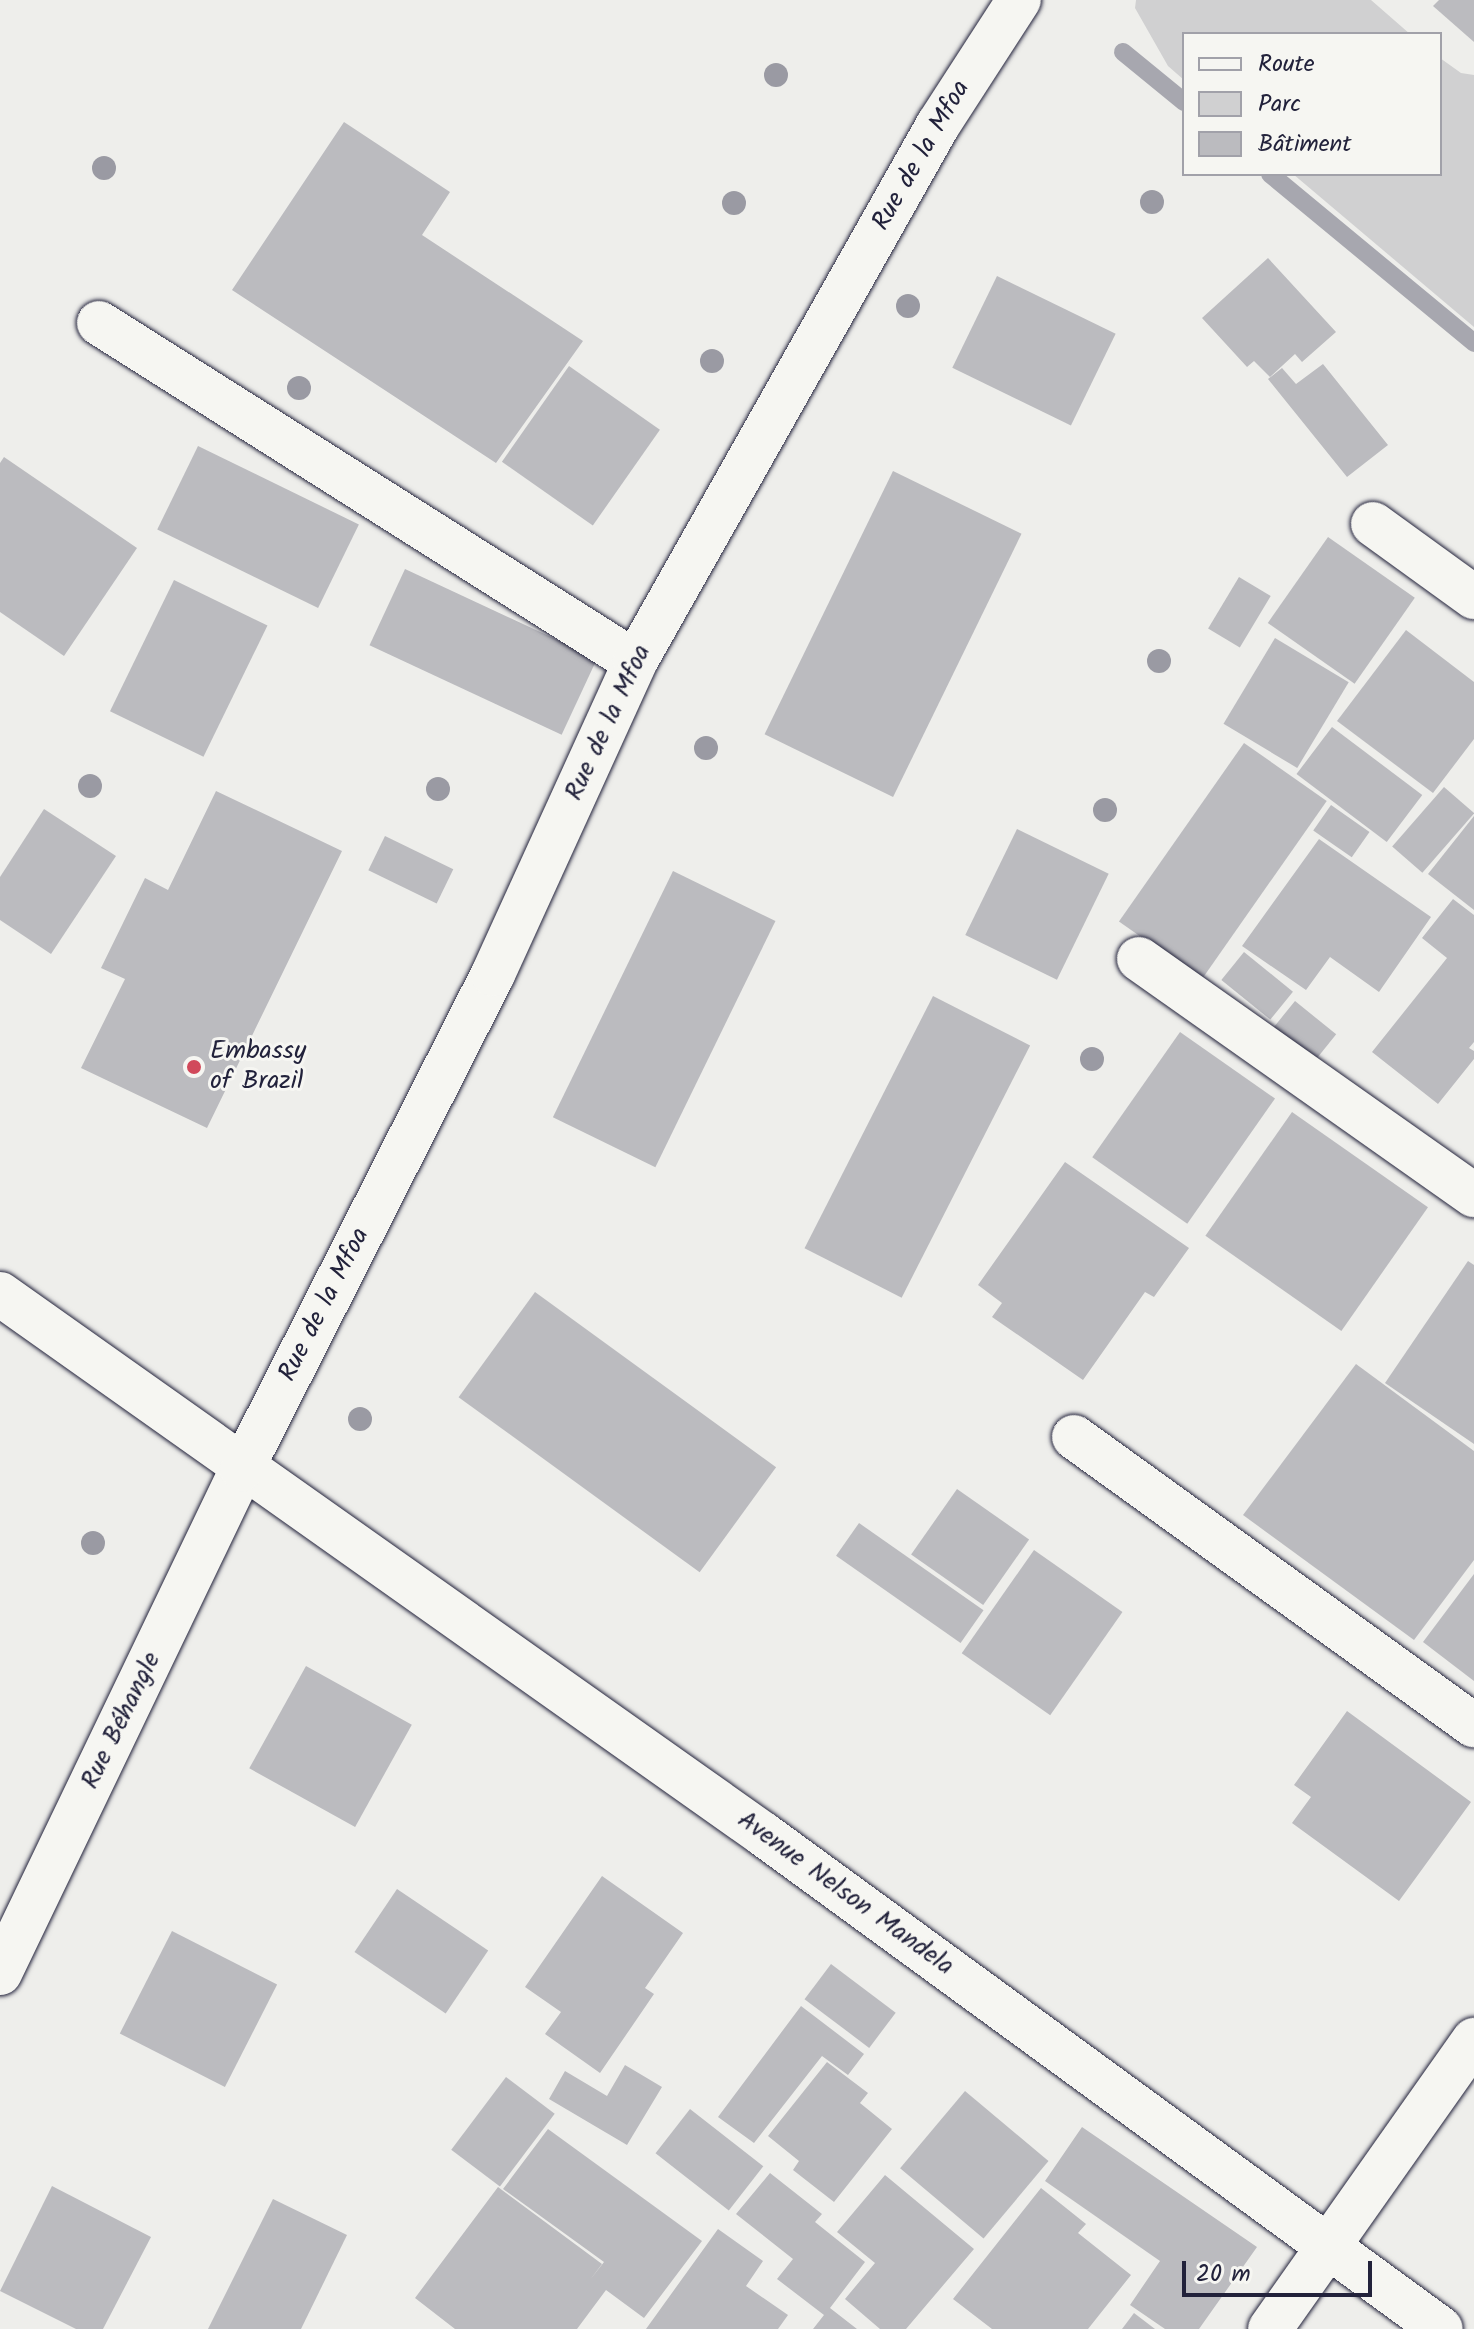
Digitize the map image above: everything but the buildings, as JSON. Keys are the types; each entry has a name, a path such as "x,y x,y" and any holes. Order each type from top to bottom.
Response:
{"street":[{"name":"Rue de la Mfoa","path":"242,1469 493,974 635,662 938,125 1019,0"},
{"path":"99,323 635,662"},
{"path":"1373,524 1474,597"},
{"path":"1139,959 1474,1195"},
{"name":"Avenue Nelson Mandela","path":"0,1294 242,1469 763,1834 1441,2329"},
{"path":"1074,1437 1474,1725"},
{"name":"Rue Béhangle","path":"0,1973 242,1469"},
{"path":"1270,2329 1474,2040"}],"green space":[{"path":"1136,0 1371,0 1408,32 1182,32 1182,78 1168,66 1135,8"},
{"path":"1442,59 1461,73 1474,75 1474,327 1295,176 1442,176"}],"waterway":[{"path":"1123,52 1182,100"},
{"path":"1272,176 1474,343"}],"place":[{"name":"Embassy of Brazil","path":"194,1067"}]}
